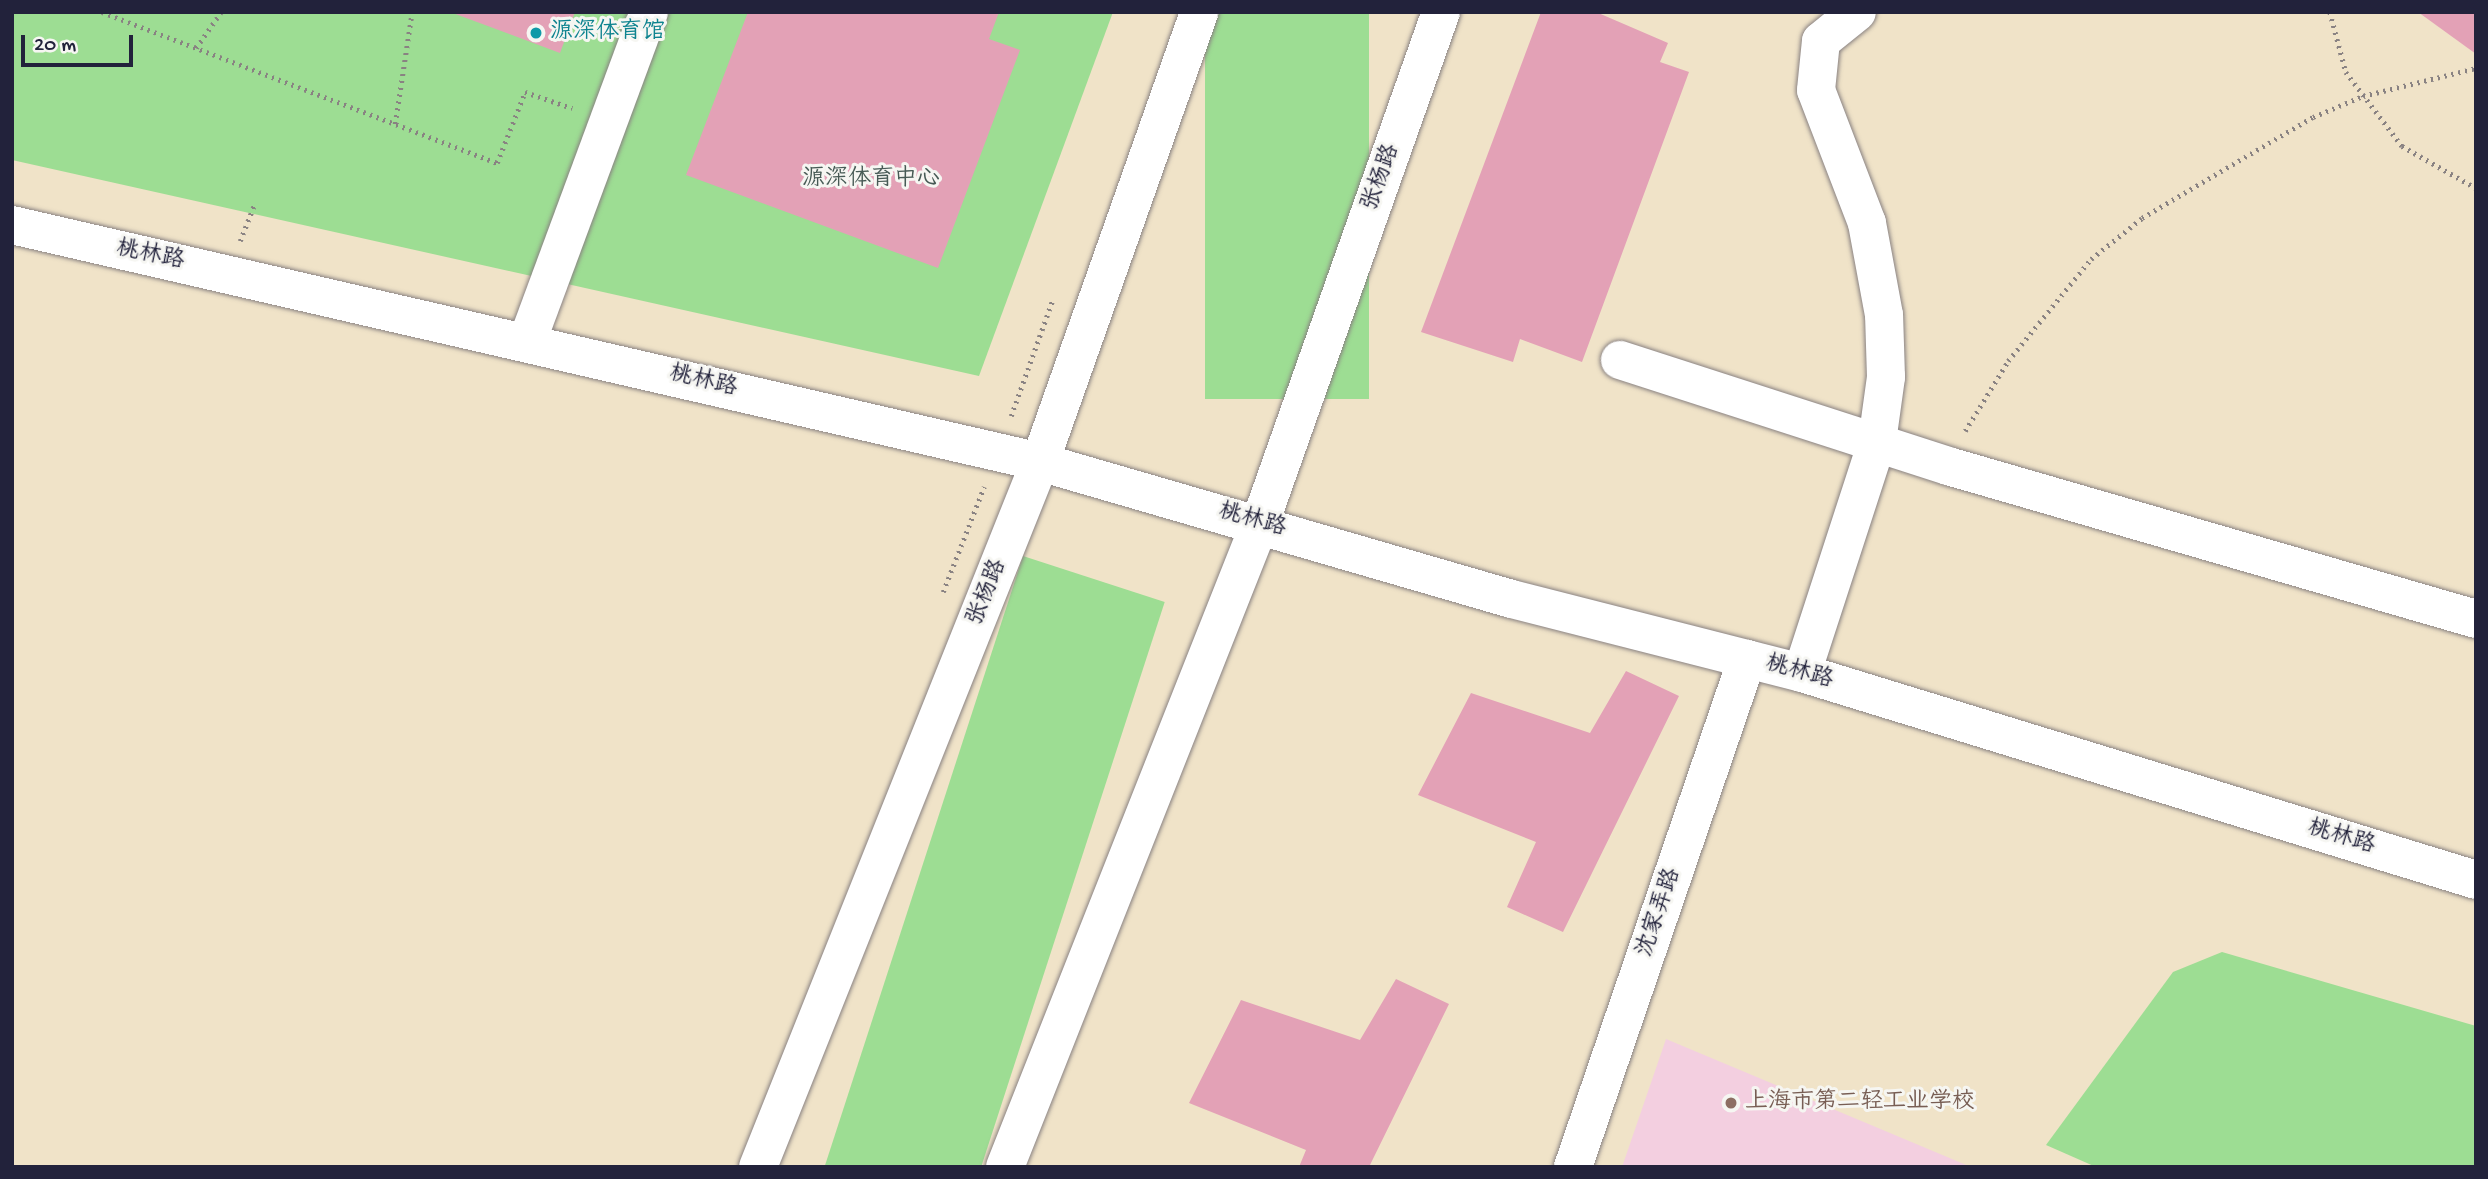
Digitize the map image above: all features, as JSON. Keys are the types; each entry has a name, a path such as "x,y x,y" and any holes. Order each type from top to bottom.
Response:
{"street":[{"path":"528,339 649,12"},
{"name":"张杨路","path":"758,1167 1040,463 1199,12"},
{"name":"张杨路","path":"1005,1167 1260,523 1441,12"},
{"path":"1802,673 1877,442 1886,377 1876,264 1867,223 1816,90 1821,41 1857,12"},
{"name":"桃林路","path":"12,225 528,339 1040,463 1260,523 1512,599 1802,673 2476,880"},
{"path":"1620,360 1948,467 2476,619"},
{"name":"沈家弄路","path":"1573,1167 1747,659"}],"path":[{"path":"102,12 497,163 525,92 609,121"},
{"path":"196,48 221,12"},
{"path":"395,124 412,12"},
{"path":"2330,12 2346,72 2402,146 2476,188"},
{"path":"1948,467 2008,361 2091,259 2249,150 2364,96 2476,68"},
{"path":"942,596 998,453 1059,284"}],"shaded area":[{"name":"上海市第二轻工业学校","path":"1666,1039 1971,1167 1622,1167"}],"green space":[{"name":"源深体育中心","path":"12,12 1113,12 979,376 12,160"},
{"path":"1205,12 1369,12 1369,399 1205,399"},
{"path":"1023,556 1165,602 981,1167 824,1167"},
{"path":"2222,952 2476,1026 2476,1167 2096,1167 2046,1145 2173,972"}],"building":[{"name":"源深体育馆","path":"450,12 575,12 560,53"},
{"path":"748,12 999,12 989,39 1020,50 938,268 686,175"},
{"path":"1541,12 1596,12 1668,43 1660,62 1689,72 1582,362 1520,339 1513,362 1421,332"},
{"path":"2418,12 2476,12 2476,54"},
{"path":"1626,671 1679,696 1563,932 1507,907 1536,842 1418,795 1471,693 1590,733"},
{"path":"1396,979 1449,1004 1369,1167 1299,1167 1306,1150 1189,1103 1241,1000 1360,1040"}],"place":[{"name":"源深体育馆","path":"536,33"},
{"name":"上海市第二轻工业学校","path":"1731,1103"}]}
